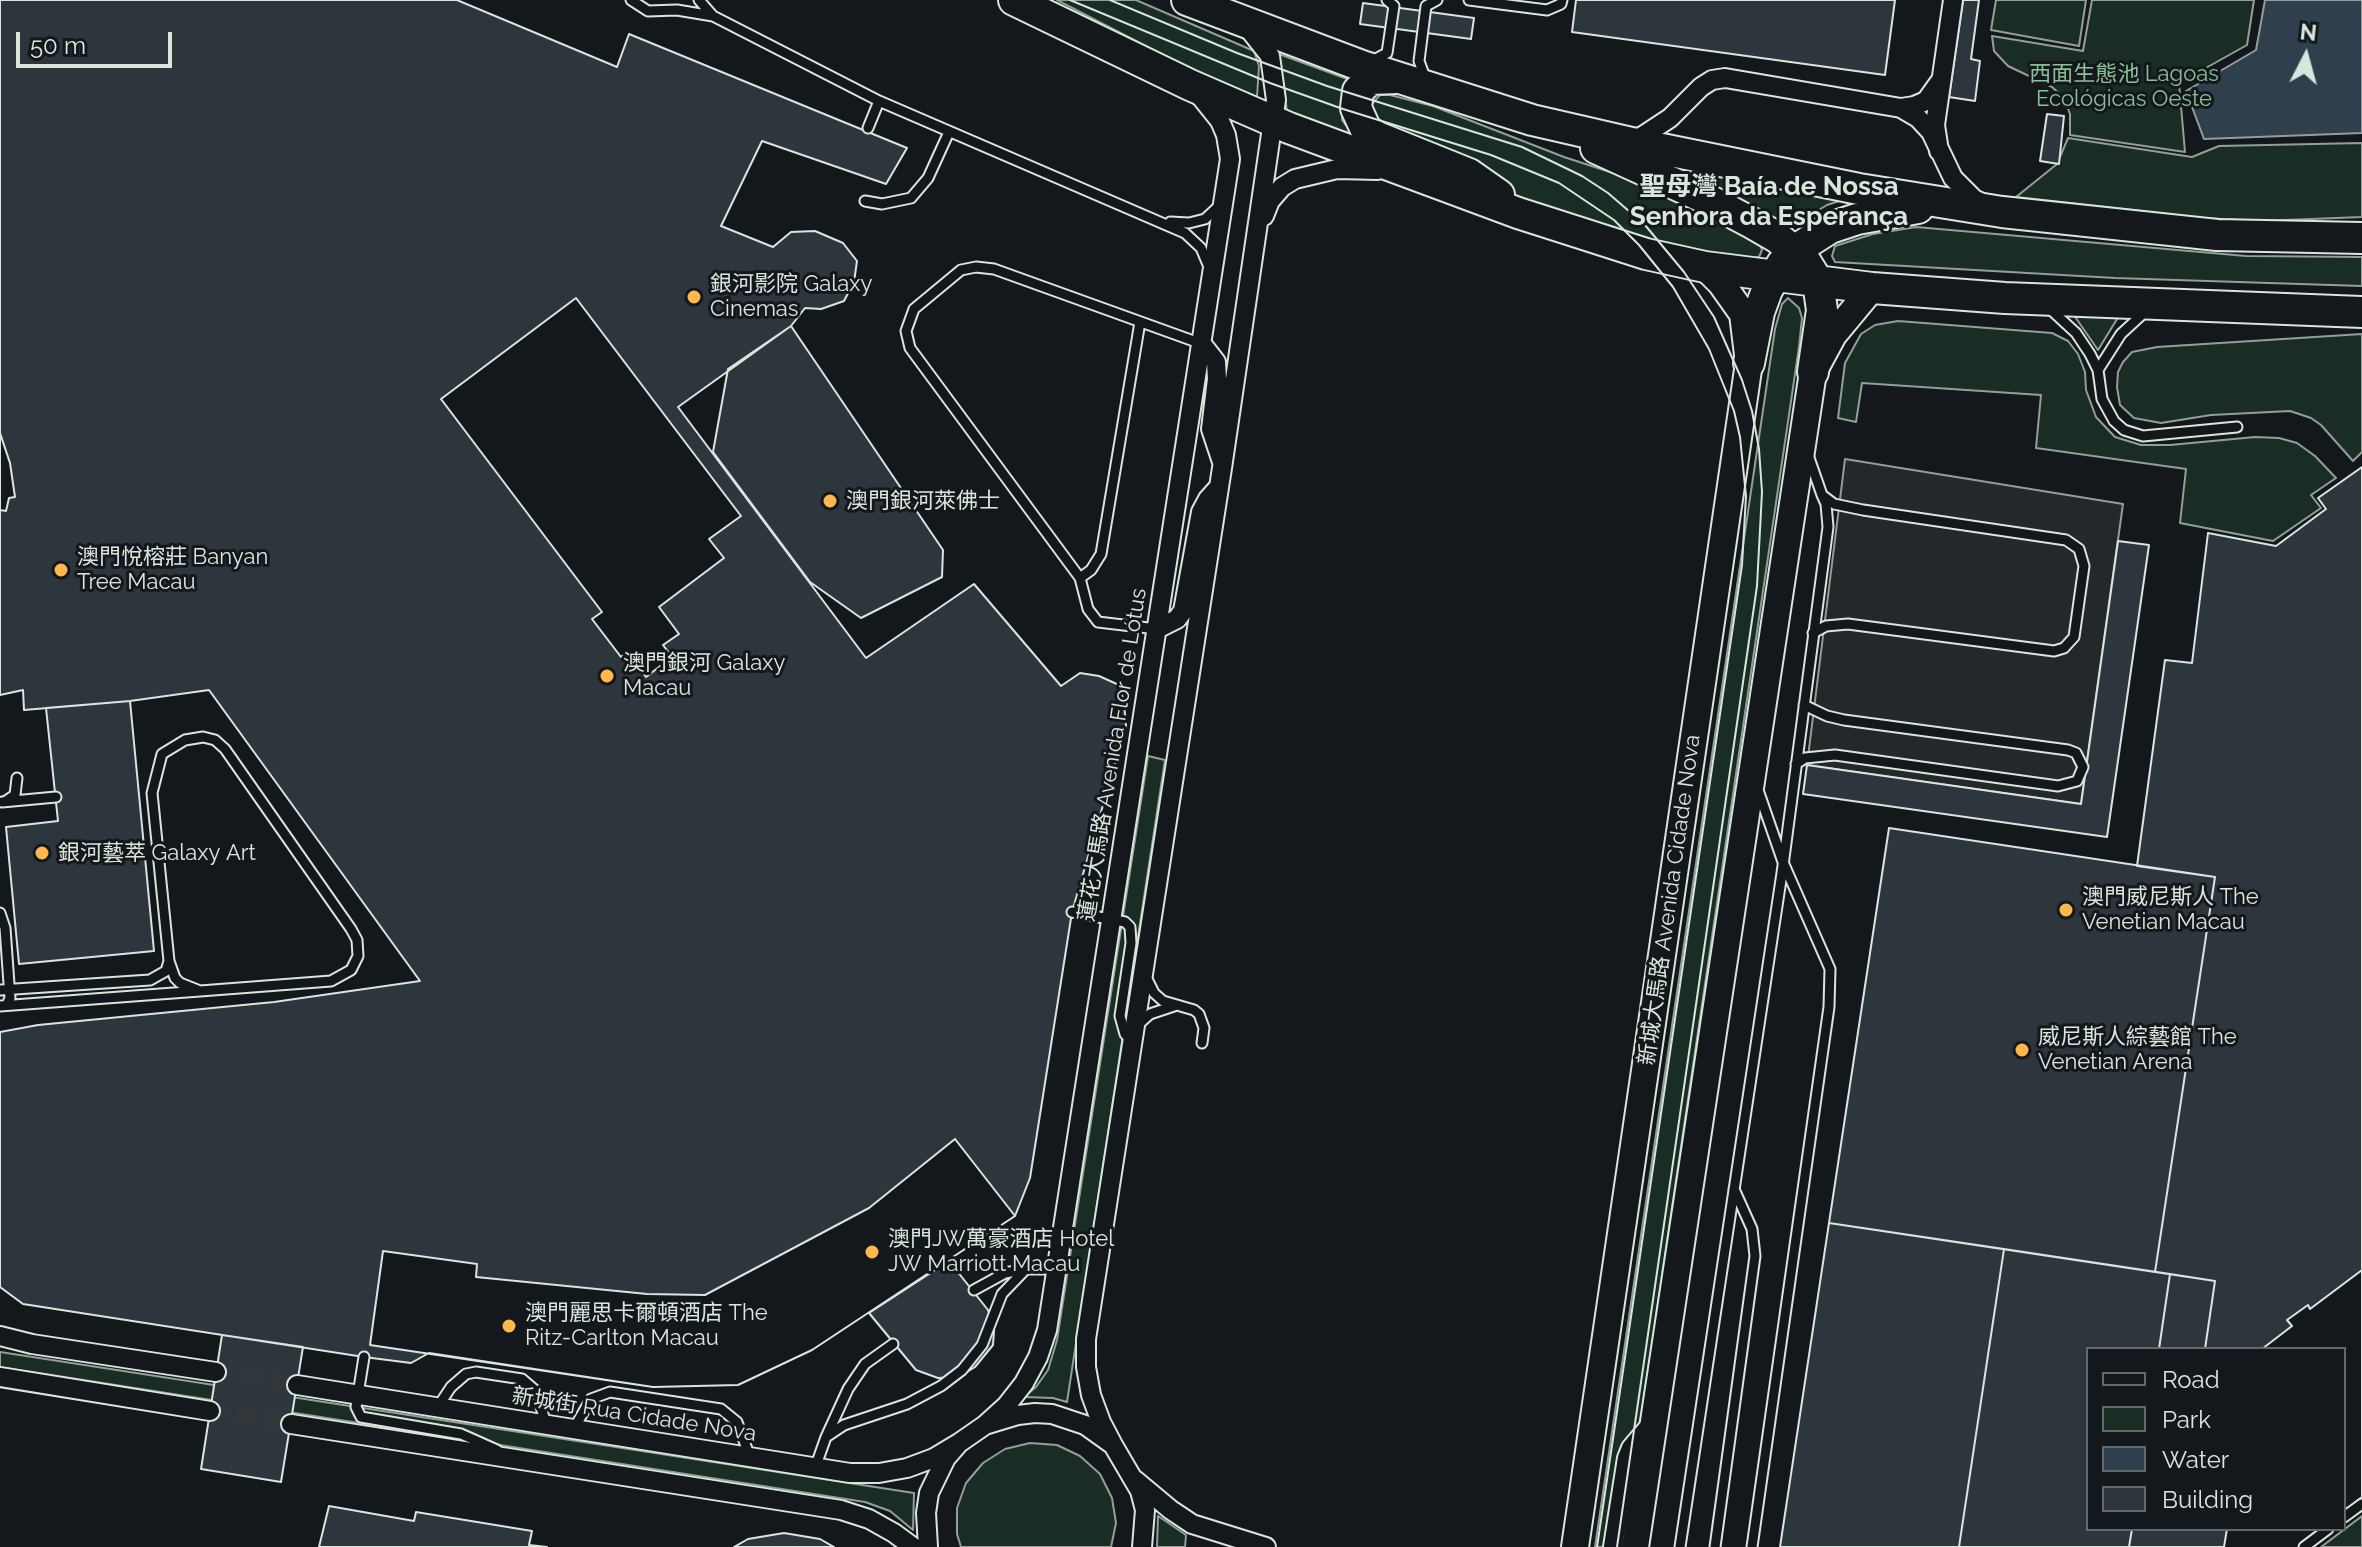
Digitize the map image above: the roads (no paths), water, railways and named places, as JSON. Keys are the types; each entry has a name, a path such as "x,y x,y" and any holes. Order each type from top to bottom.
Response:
{"main road":[{"path":"1014,0 1273,122 1518,213 1646,254 1705,267 1872,288 2152,305 2362,312"},
{"path":"1187,0 1398,79 1532,120 1859,189 2002,212 2217,235 2362,238"},
{"path":"1398,79 1370,79 1358,91 1356,108 1366,130 1484,182 1518,213"},
{"path":"1532,120 1701,196 1752,223 1794,251 1812,269 1818,282 1822,310 1635,1547"},
{"path":"1749,363 1759,312 1775,276 1794,251 1815,235 1857,219 1956,205"},
{"name":"新城大馬路 Avenida Cidade Nova","path":"1575,1547 1749,363 1743,314 1705,267"},
{"path":"1813,372 1833,335 1872,288"}],"street":[{"path":"1939,151 1935,125 1953,0"},
{"path":"1142,1547 1145,1510 1140,1491 1101,1422 1091,1395 1086,1367 1086,1339 1221,477 1273,122 1276,90 1270,56 1237,19"},
{"path":"1632,143 1670,118 1701,87 1712,80 1725,78 1901,108 1918,118 1931,132 1953,178 1974,199 2002,212"},
{"path":"1901,108 1926,101 1941,80"},
{"name":"蓮花大馬路 Avenida Flor de Lótus","path":"985,1425 1006,1406 1024,1383 1038,1357 1047,1330 1212,284 1230,159 1226,135 1215,113 1190,85"},
{"path":"1258,232 1270,201 1282,187 1295,179 1337,169 1405,173"},
{"path":"1157,629 1177,619 1183,611 1201,512 1221,477 1211,429 1216,362 1202,344"},
{"path":"0,1338 216,1372"},
{"path":"0,1377 210,1411"},
{"name":"新城街 Rua Cidade Nova","path":"297,1385 850,1473 879,1473 907,1468 934,1458 959,1443"},
{"path":"928,1547 926,1523 929,1493 936,1475 959,1443 985,1425 1018,1415 1052,1414 1085,1425 1113,1445"},
{"path":"1613,1547 1627,1458 1631,1448 1654,1420"},
{"path":"291,1424 841,1510 869,1519 913,1547"},
{"path":"1133,1478 1192,1524 1266,1547"},
{"path":"1559,1547 1580,1508"}],"lane":[{"path":"631,0 648,11 677,10 713,16 879,101 1185,233 1206,257 1212,284"},
{"path":"699,0 713,16"},
{"path":"1362,66 1387,53 1394,6 1387,0"},
{"path":"1437,0 1426,6 1419,61 1427,81 1437,91"},
{"path":"1469,0 1547,10 1561,4 1562,0"},
{"path":"868,128 879,101"},
{"path":"865,201 882,204 911,198 928,178 949,132"},
{"path":"1150,220 1197,222 1212,214 1224,200"},
{"path":"1157,629 1098,622 1088,609 1080,578 910,348 906,331 914,309 961,270 976,267 994,269 1202,344"},
{"path":"2028,298 2049,308 2076,333 2098,370 2102,399 2114,421 2124,430 2143,436 2158,436 2237,427"},
{"path":"2098,370 2121,334 2152,305"},
{"path":"1080,578 1091,570 1101,554 1140,322"},
{"path":"1680,1547 1783,862 1828,527 1822,495 1803,441"},
{"path":"1813,633 1826,626 1848,624 2054,651 2064,648 2074,637 2084,566 2079,549 2066,540 1847,508 1834,504 1822,495"},
{"path":"1796,764 1805,758 1835,755 2058,786 2077,781 2083,767 2080,758 2068,750 1844,720 1804,705"},
{"path":"0,913 5,928 4,1006 331,981 351,970 358,956 357,940 351,929 225,749 215,740 203,737 185,740 162,754 153,785 169,961 180,983 200,991"},
{"path":"1752,1547 1830,969 1783,862 1753,775"},
{"path":"1,802 15,795 17,778"},
{"path":"1,802 56,797"},
{"path":"1072,912 1125,922 1130,927 1120,1016 1125,1034 1133,1035 1150,1014 1174,1006"},
{"path":"5,990 150,980 166,971 169,961"},
{"path":"1143,970 1154,993 1163,1001 1199,1014 1204,1028 1202,1043"},
{"path":"1715,1547 1755,1256 1752,1229 1734,1189"},
{"path":"826,1437 844,1425 907,1404 941,1386 962,1370 982,1345 1002,1294 1026,1269"},
{"path":"974,1290 1005,1273 1057,1269"},
{"path":"815,1468 848,1389 865,1364 893,1344"},
{"path":"364,1357 356,1411 364,1418 461,1434 518,1459"},
{"path":"437,1408 457,1379 476,1372 522,1379 531,1385 541,1402 546,1425"},
{"path":"573,1430 591,1399 610,1392 624,1394 721,1409 737,1422 750,1457"},
{"path":"2304,1547 2325,1531"}],"water":[{"path":"2265,0 2362,0 2362,133 2204,139 2186,91 2256,50"}],"tunnel":[{"path":"216,1372 297,1385"},
{"path":"210,1411 291,1424"}],"tram line":[{"path":"1070,0 1270,83 1491,155 1559,183 1614,220 1673,287 1709,349 1734,411 1746,496 1742,565 1597,1547"},
{"path":"1110,0 1237,53 1327,86 1522,147 1582,176 1608,193 1645,225 1684,272 1714,317 1742,380 1759,449 1762,492 1757,586 1617,1547"}],"place":[{"name":"銀河影院 Galaxy Cinemas","path":"694,297"},
{"name":"澳門銀河萊佛士","path":"830,501"},
{"name":"澳門悅榕莊 Banyan Tree Macau","path":"61,570"},
{"name":"澳門銀河 Galaxy Macau","path":"607,676"},
{"name":"銀河藝萃 Galaxy Art","path":"42,853"},
{"name":"澳門威尼斯人 The Venetian Macau","path":"2066,910"},
{"name":"威尼斯人綜藝館 The Venetian Arena","path":"2022,1050"},
{"name":"澳門JW萬豪酒店 Hotel JW Marriott Macau","path":"872,1252"},
{"name":"澳門麗思卡爾頓酒店 The Ritz-Carlton Macau","path":"509,1326"}],"district":[{"name":"聖母灣 Baía de Nossa Senhora da Esperança","path":"1769,202"}],"park label":[{"name":"西面生態池 Lagoas Ecológicas Oeste","path":"2124,86"}]}
